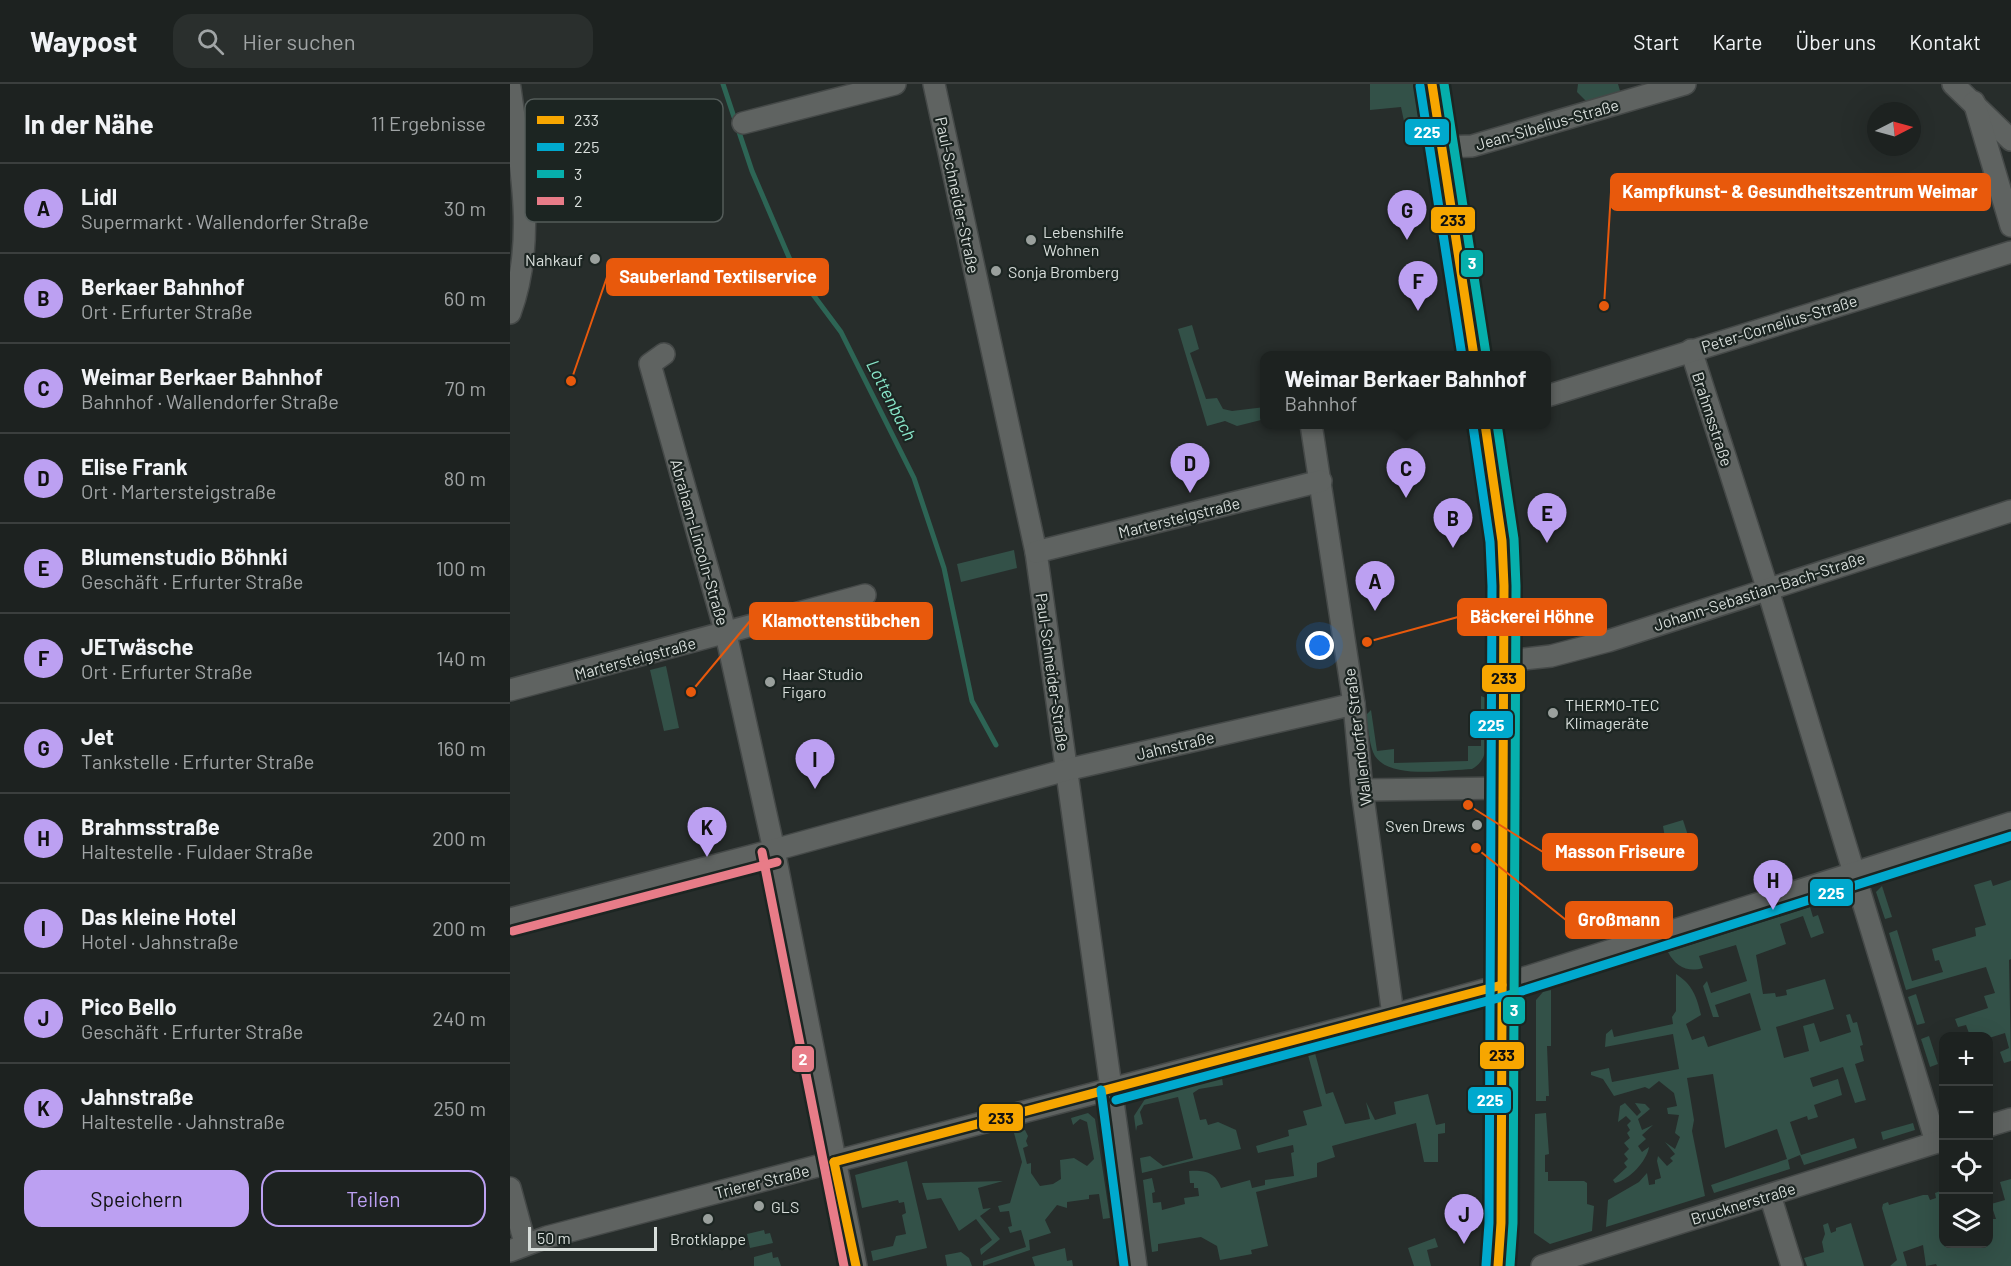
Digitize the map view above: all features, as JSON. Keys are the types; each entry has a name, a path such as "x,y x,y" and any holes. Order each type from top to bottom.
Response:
{"street":[{"path":"743,123 895,84"},
{"name":"Paul-Schneider-Straße","path":"934,84 1036,552 1113,1088 1136,1266"},
{"path":"1432,84 1472,351"},
{"name":"Jean-Sibelius-Straße","path":"1443,147 1472,146 1685,84"},
{"path":"1953,84 2011,140"},
{"path":"510,88 525,212 521,269 510,312"},
{"path":"1974,102 2011,226"},
{"name":"Peter-Cornelius-Straße","path":"1551,395 2011,252"},
{"name":"Brahmsstraße","path":"1691,350 1940,1140"},
{"name":"Abraham-Lincoln-Straße","path":"664,354 650,364 726,634 774,850 856,1266"},
{"name":"Wallendorfer Straße","path":"1312,429 1354,704 1362,790 1394,1015"},
{"path":"1486,429 1502,541 1506,661 1498,1266"},
{"name":"Martersteigstraße","path":"1036,552 1321,481"},
{"name":"Johann-Sebastian-Bach-Straße","path":"1506,661 1551,656 1608,641 2011,511"},
{"name":"Martersteigstraße","path":"510,690 865,595"},
{"name":"Jahnstraße","path":"510,919 1066,770 1354,704"},
{"path":"1362,790 1504,788"},
{"name":"Trierer Straße","path":"518,1247 1394,1015 1502,984 2011,823"},
{"path":"1993,1125 2011,1119"},
{"name":"Brucknerstraße","path":"1542,1266 1939,1141"},
{"path":"510,1188 518,1247"},
{"path":"1770,1195 1792,1266"}],"green space":[{"path":"1370,84 1423,84 1431,123 1405,126 1401,107 1370,110"},
{"path":"1578,84 1618,84 1621,94 1589,104 1577,92"},
{"path":"1192,325 1199,349 1190,353 1206,399 1217,398 1223,409 1232,411 1260,408 1260,420 1237,426 1225,421 1207,426 1178,329"},
{"path":"1014,550 1017,568 961,582 957,564"},
{"path":"666,666 679,728 664,731 650,670"},
{"path":"1481,696 1486,698 1487,747 1484,756 1472,769 1432,772 1402,770 1389,767 1379,761 1373,752 1366,715 1371,710 1377,751 1394,749 1394,763 1468,761 1468,746 1481,746"},
{"path":"1683,820 1693,851 1668,856 1663,826"},
{"path":"1991,880 1993,886 2011,880 2011,959 2009,960 2011,1061 2004,1063 2000,1052 2009,1048 2005,1033 1993,1037 1993,1032 1969,1032 1966,1025 1958,1027 1955,1019 1988,1008 1984,996 1995,993 1986,967 1906,990 1889,933 1897,930 1912,981 1943,972 1939,960 1935,961 1932,949 1976,936 1975,928 1986,925 1974,885"},
{"path":"1882,886 1892,917 1885,919 1876,892"},
{"path":"1810,907 1813,917 1818,915 1824,933 1811,938 1803,916 1780,924 1786,944 1756,955 1763,994 1775,993 1776,997 1787,995 1786,990 1825,979 1834,1009 1776,1027 1784,1058 1809,1051 1803,1026 1814,1023 1820,1042 1851,1032 1846,1015 1850,1014 1853,1023 1857,1022 1863,1045 1860,1046 1864,1061 1855,1064 1866,1100 1855,1103 1843,1067 1810,1078 1813,1087 1838,1079 1842,1095 1814,1105 1818,1117 1808,1120 1807,1116 1790,1122 1801,1155 1854,1138 1857,1148 1804,1165 1800,1155 1788,1160 1790,1169 1714,1193 1711,1185 1787,1159 1777,1129 1725,1148 1713,1074 1687,1078 1694,1120 1692,1131 1705,1196 1606,1227 1608,1200 1639,1182 1647,1173 1649,1185 1655,1184 1655,1180 1661,1178 1658,1156 1667,1166 1673,1161 1670,1158 1675,1154 1665,1142 1675,1149 1680,1137 1675,1133 1679,1115 1668,1114 1667,1108 1677,1106 1674,1093 1659,1081 1649,1089 1645,1087 1614,1096 1603,1079 1591,1075 1591,1072 1609,1068 1612,1082 1679,1069 1673,1034 1605,1047 1606,1034 1612,1029 1614,1037 1673,1024 1672,1017 1676,1011 1676,974 1690,987 1696,997 1701,1015 1686,1024 1692,1040 1704,1036 1708,1047 1761,1030 1750,993 1715,1005 1719,1017 1713,1017 1703,986 1707,981 1711,993 1747,981 1736,945 1699,956 1703,968 1692,970 1678,965 1668,952"},
{"path":"1551,990 1551,1046 1547,1046 1549,1096 1546,1096 1546,1101 1536,1101 1536,1000 1543,992"},
{"path":"1916,994 1925,1023 1917,1025 1908,997"},
{"path":"1929,1036 1938,1064 1930,1067 1921,1039"},
{"path":"1315,1053 1326,1094 1333,1092 1345,1124 1370,1119 1366,1102 1375,1120 1396,1114 1394,1102 1428,1094 1436,1125 1445,1123 1445,1133 1438,1134 1438,1162 1424,1162 1416,1123 1332,1146 1335,1157 1317,1163 1317,1177 1256,1192 1268,1246 1251,1250 1252,1254 1220,1260 1217,1246 1201,1237 1158,1244 1158,1251 1152,1252 1143,1180 1152,1178 1155,1192 1152,1193 1153,1203 1161,1202 1162,1210 1185,1204 1184,1198 1199,1196 1198,1188 1194,1188 1194,1183 1190,1183 1189,1171 1209,1173 1216,1178 1221,1188 1250,1180 1252,1188 1265,1185 1265,1180 1294,1176 1291,1153 1294,1152 1293,1145 1258,1153 1256,1146 1289,1136 1288,1130 1307,1125 1303,1111 1322,1106 1308,1055"},
{"path":"1222,1078 1223,1085 1199,1089 1193,1093 1200,1120 1206,1119 1208,1125 1218,1122 1236,1130 1241,1149 1142,1173 1140,1158 1150,1156 1163,1166 1193,1158 1178,1097 1144,1105 1140,1112 1143,1124 1137,1126 1136,1131 1134,1116 1145,1099"},
{"path":"1625,1103 1637,1116 1641,1112 1635,1103 1645,1104 1650,1109 1638,1119 1642,1130 1653,1125 1642,1135 1646,1139 1638,1146 1642,1152 1649,1147 1645,1158 1631,1174 1615,1183 1613,1180 1627,1167 1624,1163 1628,1159 1624,1154 1629,1149 1624,1143 1630,1138 1627,1125 1631,1121 1626,1116 1618,1122 1620,1106"},
{"path":"1088,1113 1095,1119 1110,1218 1103,1219 1099,1194 1089,1195 1089,1199 1067,1202 1067,1208 1057,1205 1045,1220 1051,1233 1029,1240 1030,1250 983,1266 983,1261 1026,1247 1021,1230 1010,1233 1008,1227 1012,1226 1009,1211 1000,1212 998,1206 1010,1203 1022,1162 1014,1133 1025,1130 1028,1136 1026,1141 1028,1146 1023,1148 1027,1164 1031,1163 1031,1173 1040,1186 1053,1184 1061,1179 1060,1160 1074,1158 1087,1166 1094,1159 1087,1122 1080,1119 1073,1125 1071,1118"},
{"path":"1546,1113 1549,1154 1545,1155 1545,1172 1548,1172 1548,1181 1584,1181 1587,1183 1587,1204 1594,1206 1592,1231 1550,1244 1534,1233 1535,1114"},
{"path":"1913,1123 1915,1130 1883,1140 1881,1132"},
{"path":"907,1161 927,1248 873,1261 871,1251 893,1246 896,1236 906,1234 902,1215 906,1213 904,1202 899,1203 898,1200 862,1208 855,1175"},
{"path":"2011,1179 2011,1266 1937,1266 1936,1264 1926,1266 1923,1245 1903,1252 1907,1266 1890,1266 1897,1260 1882,1208 1883,1204 1888,1202 1889,1205 1923,1195 1928,1195 1930,1200 1936,1198 1935,1193 1939,1192 1939,1248 1993,1248 1993,1219 1996,1219 1993,1203 2005,1200 2000,1182"},
{"path":"1003,1181 978,1188 983,1209 991,1208 980,1216 1000,1239 981,1255 980,1249 992,1240 976,1219 959,1231 941,1198 927,1200 922,1183"},
{"path":"1828,1223 1831,1233 1836,1231 1836,1228 1851,1223 1864,1266 1807,1266 1804,1258 1824,1252 1823,1225"},
{"path":"764,1230 765,1234 770,1233 773,1243 750,1248 747,1234"},
{"path":"1435,1238 1438,1247 1427,1250 1431,1266 1414,1266 1408,1248"},
{"path":"1065,1248 1067,1261 1072,1260 1073,1266 1035,1266 1032,1257"},
{"path":"772,1252 773,1258 778,1257 781,1266 754,1266 754,1257"},
{"path":"961,1252 969,1258 972,1266 947,1266 945,1255"}],"waterway":[{"name":"Lottenbach","path":"723,84 752,171 794,269 841,332 914,478 944,568 972,701 996,745"}],"transit line":[{"name":"233","path":"1432,84 1473,351"},
{"name":"3","path":"1444,84 1486,351"},
{"name":"225","path":"1420,86 1461,351"},
{"name":"225","path":"1473,429 1490,542 1492,586 1489,1223 1486,1265"},
{"name":"233","path":"1486,429 1502,541 1504,586 1501,1223 1498,1266"},
{"name":"3","path":"1498,429 1514,539 1516,586 1513,1223 1510,1266"},
{"name":"225","path":"1116,1100 1506,996 2011,836"},
{"name":"2","path":"762,852 844,1266"},
{"name":"2","path":"513,931 777,862"},
{"name":"233","path":"834,1162 1502,985"},
{"name":"225","path":"1101,1090 1124,1266"},
{"name":"233","path":"834,1162 856,1266"}],"place":[{"name":"Lebenshilfe Wohnen","path":"1031,240"},
{"name":"Jet","path":"1407,240"},
{"name":"Nahkauf","path":"595,259"},
{"name":"Sonja Bromberg","path":"996,271"},
{"name":"Kampfkunst- & Gesundheitszentrum Weimar","path":"1604,306"},
{"name":"JETwäsche","path":"1418,311"},
{"name":"Sauberland Textilservice","path":"571,381"},
{"name":"Elise Frank","path":"1190,493"},
{"name":"Weimar Berkaer Bahnhof","path":"1406,498"},
{"name":"Blumenstudio Böhnki","path":"1547,543"},
{"name":"Berkaer Bahnhof","path":"1453,548"},
{"name":"Lidl","path":"1375,611"},
{"name":"Bäckerei Höhne","path":"1367,642"},
{"name":"Haar Studio Figaro","path":"770,682"},
{"name":"Klamottenstübchen","path":"691,692"},
{"name":"THERMO-TEC Klimageräte","path":"1553,713"},
{"name":"Das kleine Hotel","path":"815,789"},
{"name":"Masson Friseure","path":"1468,805"},
{"name":"Sven Drews","path":"1477,825"},
{"name":"Großmann","path":"1476,848"},
{"name":"Jahnstraße","path":"707,857"},
{"name":"Brahmsstraße","path":"1773,910"},
{"name":"GLS","path":"759,1206"},
{"name":"Brotklappe","path":"708,1219"},
{"name":"Pico Bello","path":"1464,1244"}]}
